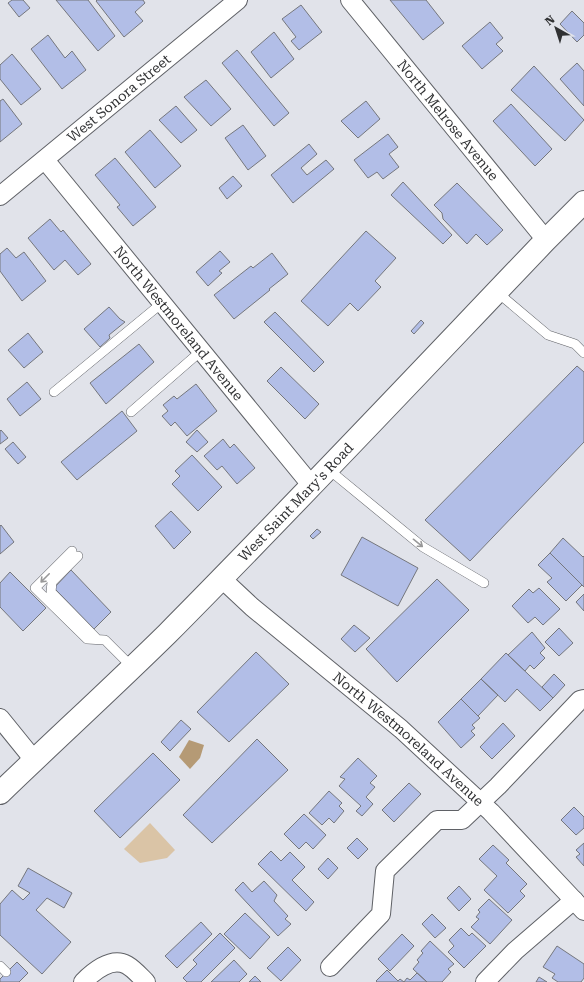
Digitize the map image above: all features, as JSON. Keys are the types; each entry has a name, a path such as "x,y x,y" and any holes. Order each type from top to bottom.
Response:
{"main road":[{"name":"West Saint Mary's Road","path":"0,793 163,638 312,486 584,202"}],"street":[{"name":"West Sonora Street","path":"0,196 238,0"},
{"name":"North Melrose Avenue","path":"350,0 546,240"},
{"name":"North Westmoreland Avenue","path":"45,160 312,486"},
{"name":"North Westmoreland Avenue","path":"221,578 252,607 401,729 480,802 579,905"},
{"path":"330,967 381,914 385,871 437,820 462,820 498,786 580,700 584,699"},
{"path":"0,718 34,760"},
{"path":"485,982 516,951 579,905"},
{"path":"83,982 91,974 114,962 126,964 146,982"}],"lane":[{"path":"497,292 548,335 575,344 584,353"},
{"path":"54,392 162,303"},
{"path":"131,412 201,351"},
{"path":"328,469 422,547 484,583"},
{"path":"97,639 51,592 52,582 75,554 35,588 87,639 105,640 132,667"}],"shaded area":[{"path":"189,740 204,745 200,758 190,769 179,757"},
{"path":"150,823 175,850 167,858 140,863 124,849"}],"building":[{"path":"12,0 23,0 30,8 19,17 8,3"},
{"path":"56,0 88,0 115,36 98,51"},
{"path":"143,0 145,3 135,12 143,21 124,37 96,1"},
{"path":"390,0 426,0 444,23 423,40"},
{"path":"301,5 322,32 299,50 291,41 296,37 282,19"},
{"path":"572,11 584,23 584,35 577,42 560,24"},
{"path":"490,22 503,38 496,44 503,51 482,69 462,46"},
{"path":"274,32 294,59 271,78 251,52"},
{"path":"48,35 65,58 72,51 86,70 62,89 31,49"},
{"path":"237,50 289,113 274,126 222,63"},
{"path":"12,54 41,89 21,105 0,79 0,65"},
{"path":"577,63 584,71 584,106 560,79"},
{"path":"534,66 584,120 565,141 511,90"},
{"path":"206,80 231,109 211,126 184,97"},
{"path":"3,99 22,124 0,142 0,101"},
{"path":"366,101 380,119 358,138 341,121"},
{"path":"511,104 552,149 535,166 493,121"},
{"path":"176,106 197,130 181,143 159,120"},
{"path":"243,125 266,156 248,170 225,138"},
{"path":"150,130 181,166 155,188 125,152"},
{"path":"388,134 398,147 389,154 399,167 383,179 377,172 368,178 354,160"},
{"path":"309,144 317,154 301,168 307,175 326,160 334,169 293,203 271,175"},
{"path":"115,158 156,207 133,226 117,207 120,205 95,175"},
{"path":"233,176 242,186 227,199 219,188"},
{"path":"403,182 452,235 443,244 391,195"},
{"path":"457,183 503,230 487,245 476,234 467,244 443,219 442,213 434,205"},
{"path":"50,219 61,232 63,230 91,264 78,275 65,260 54,270 28,238"},
{"path":"366,231 396,258 375,281 381,287 358,311 350,303 328,326 301,301"},
{"path":"7,248 16,258 24,252 46,281 22,301 0,271 0,254"},
{"path":"220,251 230,262 219,271 222,273 208,286 196,272"},
{"path":"272,253 288,274 234,319 214,295 251,266 253,268"},
{"path":"109,307 120,319 125,322 109,335 110,338 100,347 84,329"},
{"path":"275,312 324,362 314,372 264,322"},
{"path":"421,320 424,323 414,334 411,331"},
{"path":"28,333 43,352 24,368 8,350"},
{"path":"139,344 154,362 106,404 90,383"},
{"path":"577,366 584,372 584,442 470,561 425,520"},
{"path":"281,367 319,404 305,419 267,381"},
{"path":"27,382 41,399 20,416 7,399"},
{"path":"196,384 217,411 187,436 175,422 171,426 162,416 168,411 163,405 174,396 177,399"},
{"path":"122,411 137,431 77,480 61,462"},
{"path":"1,430 8,438 0,444 0,431"},
{"path":"197,430 208,442 197,452 186,442"},
{"path":"223,439 230,448 234,444 255,468 237,484 222,466 217,470 204,456"},
{"path":"13,442 26,457 18,464 5,449"},
{"path":"192,455 222,487 198,511 172,484 180,476 175,471"},
{"path":"171,511 191,532 174,549 155,526"},
{"path":"1,525 14,542 0,554 0,526"},
{"path":"317,529 321,532 313,539 310,536"},
{"path":"362,537 418,568 398,606 341,575"},
{"path":"563,538 583,557 584,556 584,587 550,553"},
{"path":"550,553 582,585 566,601 547,582 552,578 538,565"},
{"path":"71,570 111,612 94,629 54,588"},
{"path":"10,572 46,608 23,631 0,607 0,583"},
{"path":"437,579 469,610 397,682 366,649"},
{"path":"539,588 560,609 543,625 535,617 528,623 512,606 529,589 533,593"},
{"path":"584,594 584,611 576,602"},
{"path":"354,625 370,638 355,652 341,639"},
{"path":"559,628 573,643 559,656 545,642"},
{"path":"532,632 545,648 540,653 545,658 534,669 530,665 525,671 508,655"},
{"path":"256,652 289,684 229,742 197,712"},
{"path":"506,653 553,698 540,711 517,689 505,702 481,679"},
{"path":"554,674 565,685 553,698 542,687"},
{"path":"481,679 498,695 478,716 461,699"},
{"path":"461,699 480,718 472,725 475,728 471,731 475,735 461,748 438,722"},
{"path":"181,720 191,729 170,751 161,742"},
{"path":"503,723 515,736 492,759 480,747"},
{"path":"257,739 288,770 212,843 183,815"},
{"path":"153,753 180,780 120,838 94,811"},
{"path":"358,758 377,776 370,783 375,787 366,797 373,804 362,816 356,811 361,806 339,786 345,779 340,777"},
{"path":"409,783 421,794 394,822 382,810"},
{"path":"329,791 342,803 339,806 344,811 334,823 329,818 322,825 309,813"},
{"path":"574,807 584,817 584,828 576,835 561,820"},
{"path":"304,814 326,835 313,849 306,842 299,849 284,834"},
{"path":"357,838 368,849 358,859 347,848"},
{"path":"584,843 584,866 576,857 580,854 576,850"},
{"path":"493,845 509,860 506,863 527,884 520,891 525,896 508,913 484,890 497,876 479,859"},
{"path":"271,851 281,861 290,852 305,867 292,880 314,902 306,911 258,864"},
{"path":"328,858 338,868 328,879 318,869"},
{"path":"28,868 72,893 64,908 47,898 36,910 71,942 42,974 0,935 0,904 12,890 23,900 30,893 18,886"},
{"path":"264,881 277,895 274,901 288,916 285,919 291,924 278,936 235,890 243,882 252,892"},
{"path":"459,886 471,899 459,911 447,898"},
{"path":"489,899 512,920 490,944 471,927 479,919 476,917 480,912 478,910"},
{"path":"245,913 270,937 250,959 224,934"},
{"path":"432,914 446,928 435,938 422,924"},
{"path":"201,922 212,934 177,968 165,956"},
{"path":"461,928 469,936 472,933 486,946 464,968 448,952 454,946 449,940"},
{"path":"220,933 235,948 201,982 187,982 183,978 197,964 193,960"},
{"path":"402,934 414,946 390,971 378,959"},
{"path":"430,941 454,964 448,969 451,972 442,982 427,982 413,969 419,962 417,960 423,953 421,951"},
{"path":"557,946 584,964 584,978 581,982 558,982 552,978 555,974 543,967"},
{"path":"288,947 301,960 281,981 267,968"},
{"path":"234,960 247,974 239,982 211,982"},
{"path":"17,962 28,973 19,982 0,982 0,979"},
{"path":"387,970 398,981 400,979 404,982 377,982 376,981"},
{"path":"417,973 427,982 404,982 407,978 410,980"},
{"path":"255,976 261,982 249,982"},
{"path":"539,977 547,982 536,982"}]}
